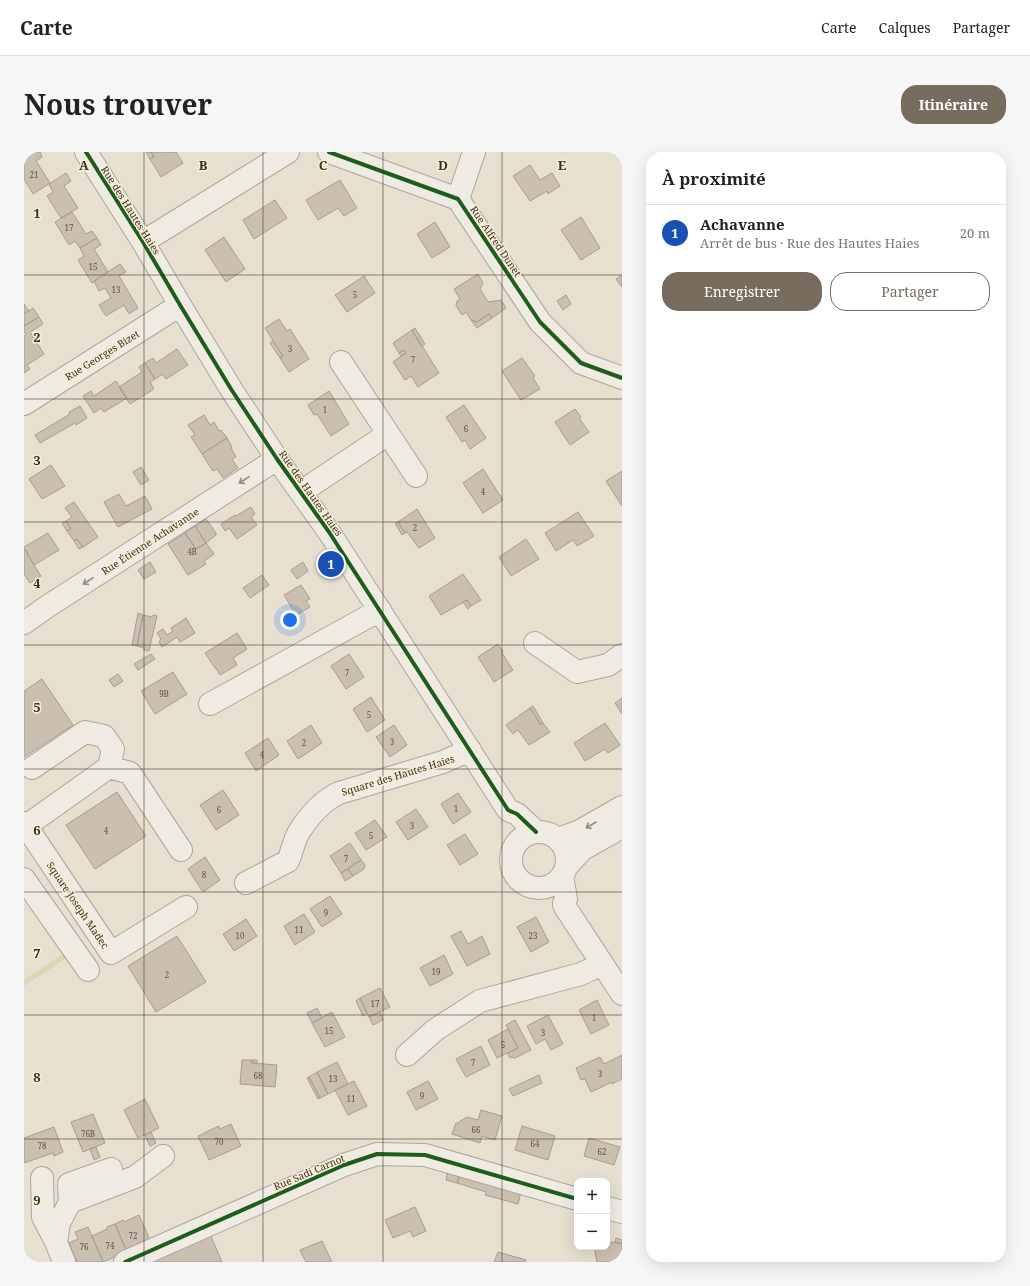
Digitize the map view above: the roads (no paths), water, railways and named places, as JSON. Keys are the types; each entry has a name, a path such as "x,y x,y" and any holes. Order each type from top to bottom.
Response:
{"street":[{"name":"Rue des Hautes Haies","path":"86,152 143,242 231,389 277,459 330,532 508,810 517,814 536,832"},
{"path":"143,242 288,152"},
{"path":"329,152 458,198 474,152"},
{"name":"Rue Alfred Dunet","path":"458,198 540,322 581,363 622,378"},
{"name":"Rue Georges Bizet","path":"24,404 180,306"},
{"path":"341,362 416,476"},
{"path":"301,492 388,434"},
{"name":"Rue Étienne Achavanne","path":"24,623 48,606 277,459"},
{"path":"210,704 380,610"},
{"path":"535,643 577,672 608,665 622,656"},
{"path":"25,825 109,767 113,749 104,736 85,732 32,768"},
{"name":"Square des Hautes Haies","path":"246,883 288,861 298,833 320,805 329,798 338,793 443,762 470,750"},
{"path":"109,767 130,773 181,850"},
{"path":"558,839 580,831 622,807"},
{"name":"Rue des Hautes Haies","path":"508,810 506,819 514,846"},
{"name":"Square Joseph Madec","path":"25,825 111,953 186,908"},
{"path":"622,827 583,849 558,877 535,888 526,885 519,880 513,872 511,864 514,846 521,838 528,834 544,832 558,839 562,843 566,854 558,877 566,899 564,904 622,994"},
{"path":"24,879 88,970"},
{"path":"408,1055 435,1030 480,1001 581,974 602,964"},
{"name":"Rue Sadi Carnot","path":"126,1262 344,1165 377,1154 425,1155 574,1198"},
{"path":"70,1202 135,1177 163,1156"},
{"path":"56,1242 59,1223 70,1202 69,1184 111,1169"},
{"path":"42,1178 43,1217 56,1242 64,1262"},
{"path":"610,1209 622,1212"}],"place":[{"name":"Achavanne","path":"331,564"}]}
